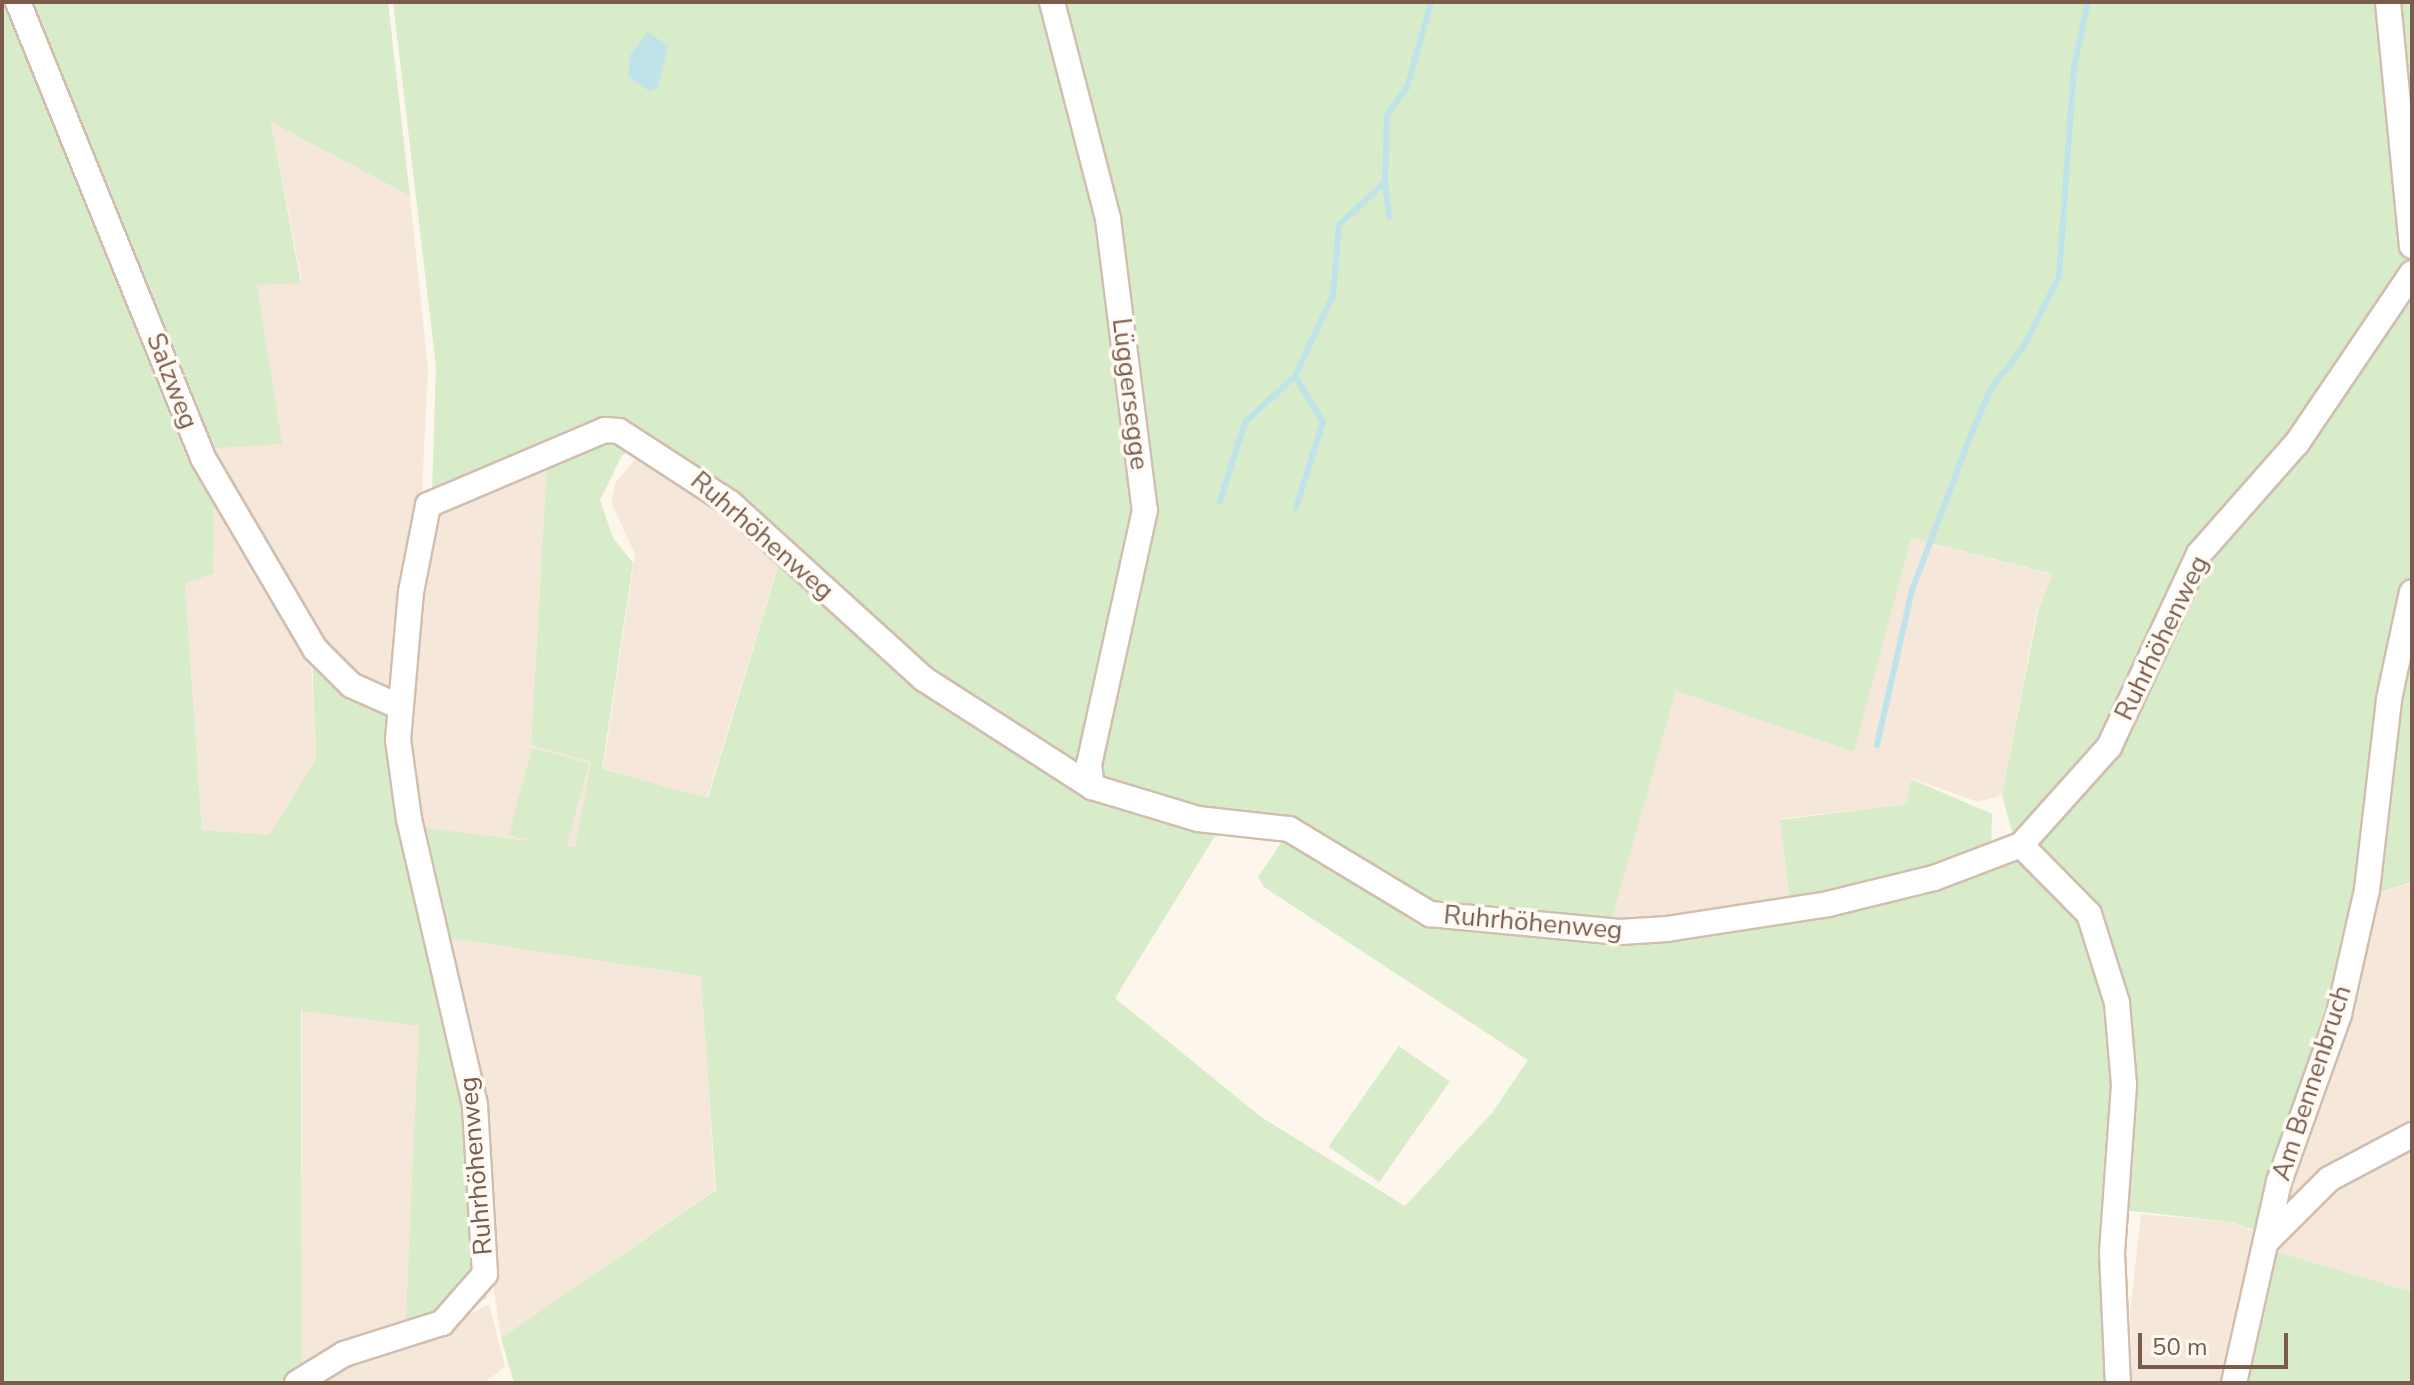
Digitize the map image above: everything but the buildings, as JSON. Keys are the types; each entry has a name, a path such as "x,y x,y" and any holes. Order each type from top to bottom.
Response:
{"street":[{"name":"Salzweg","path":"18,2 203,458 315,649 351,685 400,707"},
{"name":"Lüggersegge","path":"1052,2 1108,219 1145,510 1089,764 1092,787"},
{"path":"2388,2 2412,246"},
{"name":"Ruhrhöhenweg","path":"297,1383 344,1354 442,1323 485,1274 475,1105 409,819 400,707 428,505 611,429 704,482 924,679 1092,787 1198,819 1289,829 1430,914 1620,932 1828,904 1934,878 2021,845 2109,747 2199,554 2297,443 2412,273"},
{"name":"Am Bennenbruch","path":"2234,1383 2279,1182 2343,999 2412,592"},
{"path":"2021,845 2089,914 2117,1003 2124,1085 2112,1253 2118,1383"},
{"path":"2266,1242 2329,1179 2412,1135"}],"shaded area":[{"path":"271,122 410,196 428,369 421,510 395,699 316,647 202,448 257,284 302,282"},
{"path":"645,448 781,556 707,798 603,769 635,554 611,502 616,482"},
{"path":"547,461 531,745 591,762 575,847 414,826 404,710 432,519"},
{"path":"215,490 311,653 316,761 269,836 202,830 185,582 213,574"},
{"path":"1910,538 2054,575 2037,611 2002,795 1978,802 1911,778 1908,804 1780,819 1790,901 1609,928 1675,691 1854,752"},
{"path":"2412,883 2412,1292 2268,1249 2372,895"},
{"path":"442,937 702,976 715,1190 501,1338"},
{"path":"302,1011 420,1026 405,1336 302,1374"},
{"path":"2141,1214 2230,1222 2262,1234 2229,1383 2132,1383 2130,1313"},
{"path":"489,1304 505,1367 483,1383 303,1383 361,1349 432,1335"}],"green space":[{"path":"2,2 13,2 215,490 213,574 185,583 202,830 269,835 316,760 312,654 398,711 451,1008 487,1298 405,1336 419,1026 301,1011 302,1374 295,1383 2,1383"},
{"path":"21,2 388,2 410,196 271,122 301,283 257,285 282,444 201,449"},
{"path":"393,2 1050,2 1067,56 1055,2 2385,2 2412,283 2412,882 2371,895 2262,1233 2231,1222 2123,1210 2118,1383 514,1383 501,1338 716,1190 701,976 442,937 414,826 575,847 591,762 531,745 547,461 608,432 637,443 621,457 600,500 613,538 633,563 602,769 708,798 781,557 921,684 1003,741 1089,793 1217,833 1115,998 1261,1117 1405,1206 1492,1113 1528,1060 1264,887 1258,877 1285,837 1326,854 1415,914 1621,936 1828,907 1996,860 2041,830 2112,749 2204,557 2244,513 2238,504 2194,552 2106,746 2016,846 2002,795 2038,611 2053,574 1911,538 1854,752 1676,691 1609,928 1418,907 1304,830 1202,817 1102,788 1009,735 926,676 699,472 640,435 606,426 432,495 436,367"},
{"path":"2390,2 2412,2 2412,214"},
{"path":"532,748 589,763 566,850 509,835"},
{"path":"1911,779 1992,814 1991,855 1790,901 1780,820 1907,804"},
{"path":"1399,1046 1450,1082 1379,1182 1328,1147"},
{"path":"2268,1249 2412,1292 2412,1383 2241,1383"}],"water":[{"path":"648,32 668,46 658,88 649,91 628,77 630,55"}],"waterway":[{"path":"1220,501 1245,422 1295,376 1333,295 1339,225 1385,182 1387,115 1407,87 1431,2"},
{"path":"1877,745 1912,590 1969,440 1990,390 2024,346 2059,277 2074,67 2088,2"},
{"path":"1385,182 1389,217"},
{"path":"1295,376 1323,422 1296,508"}]}
